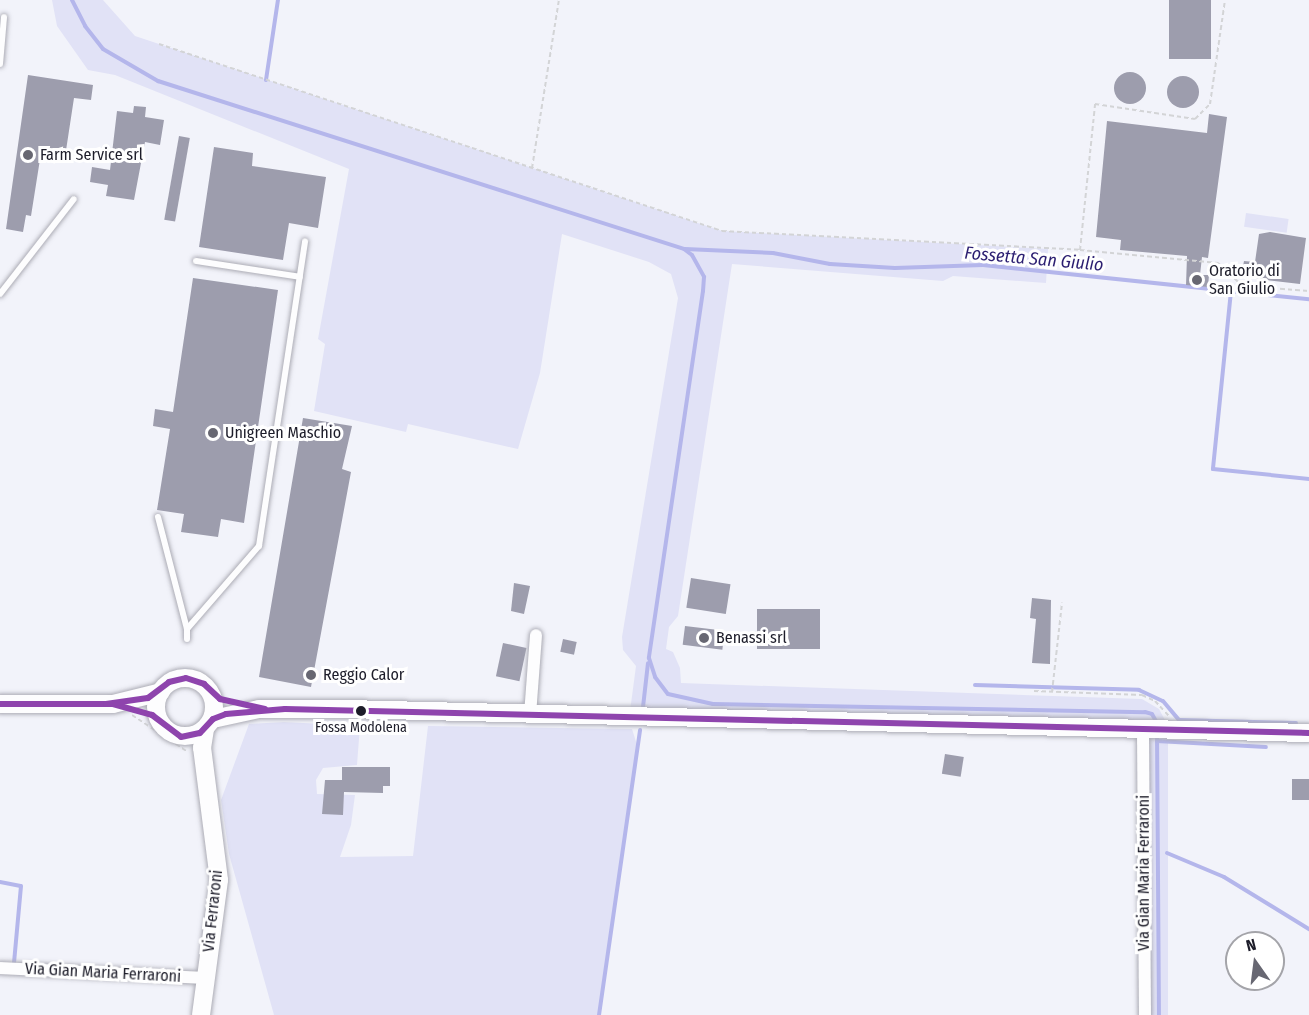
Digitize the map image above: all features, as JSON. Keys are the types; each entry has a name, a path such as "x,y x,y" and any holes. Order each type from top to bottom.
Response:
{"street":[{"path":"530,715 536,635"},
{"path":"158,719 157,700 161,692 169,682 186,678 204,684 212,694 231,704 259,709 1309,733"},
{"path":"0,704 113,704 161,692"},
{"path":"209,724 212,694"},
{"path":"113,704 158,719 177,735 190,737 209,724 259,709"},
{"name":"Via Ferraroni","path":"201,1015 219,880 217,841 204,771 209,724"},
{"name":"Via Gian Maria Ferraroni","path":"1145,1015 1158,731"},
{"name":"Via Ferraroni","path":"177,735 193,751 204,771"},
{"name":"Via Gian Maria Ferraroni","path":"0,968 206,978"}],"lane":[{"path":"0,64 4,17"},
{"path":"0,294 74,199"},
{"path":"188,629 259,546 305,241"},
{"path":"196,261 300,277"},
{"path":"158,517 188,629 187,639"}],"path":[{"path":"532,168 559,0"},
{"path":"1080,250 1095,104 1195,119 1209,104 1225,0"},
{"path":"159,44 722,231 1080,250 1218,263 1243,286 1309,291"},
{"path":"1052,692 1062,603"},
{"path":"1034,691 1142,695 1155,701 1168,714 1158,731"}],"shaded area":[{"path":"52,0 103,0 135,36 722,231 1048,249 1046,283 953,276 943,281 732,264 678,616 669,627 666,649 673,652 680,668 681,683 1142,699 1159,709 1167,724 630,711 636,666 623,650 622,637 678,298 671,274 649,262 562,234 540,373 518,449 408,424 406,432 314,411 325,344 318,339 349,169 115,75 88,70 57,26"},
{"path":"1246,213 1289,219 1287,233 1244,227"},
{"path":"284,722 360,726 357,765 323,768 316,780 317,794 355,795 351,825 340,857 413,856 428,726 632,729 638,748 599,1015 274,1015 229,854 221,800 249,724"},
{"path":"1147,736 1168,736 1168,1015 1147,1015"}],"building":[{"path":"1169,0 1211,0 1211,59 1169,59"},
{"path":"1130,72 1141,77 1146,88 1141,99 1130,104 1119,99 1114,88 1119,77"},
{"name":"Farm Service srl","path":"28,75 93,85 91,100 74,98 65,157 41,153 31,216 26,215 23,232 6,229"},
{"path":"1183,76 1194,81 1199,92 1194,103 1183,108 1172,103 1167,92 1172,81"},
{"path":"134,106 146,107 145,117 164,120 160,145 145,142 134,200 106,196 108,185 90,182 92,167 110,170 117,111 133,113"},
{"path":"1209,114 1227,117 1208,258 1202,257 1200,275 1209,275 1208,287 1186,285 1187,256 1120,250 1121,240 1096,237 1107,121 1207,133"},
{"path":"179,136 190,138 175,222 164,220"},
{"path":"214,147 253,153 252,166 326,177 318,228 289,223 283,260 199,247"},
{"path":"1270,232 1306,238 1300,284 1241,277 1244,261 1255,262 1259,234"},
{"name":"Unigreen Maschio","path":"193,278 278,290 244,523 221,519 218,537 181,532 184,514 157,510 170,429 153,426 155,409 173,412"},
{"path":"303,418 352,426 342,469 351,472 311,687 259,677"},
{"path":"691,578 731,584 726,614 686,608"},
{"path":"514,583 530,586 524,614 511,611"},
{"path":"1032,598 1051,600 1050,664 1032,663 1036,619 1030,618"},
{"path":"757,609 820,609 820,649 757,649"},
{"name":"Benassi srl","path":"685,626 725,631 722,650 683,645"},
{"path":"563,639 577,642 574,655 560,652"},
{"path":"503,643 526,648 519,681 496,676"},
{"path":"945,754 964,757 961,777 942,774"},
{"path":"342,767 390,767 390,786 383,786 383,793 344,792 343,815 322,814 325,780 342,780"},
{"path":"1292,779 1309,779 1309,800 1292,800"}],"waterway":[{"path":"72,0 85,26 103,49 158,81 684,249 692,255 704,277 703,291 649,658 655,677 668,694 713,704 1145,712 1152,714 1157,723"},
{"path":"266,80 278,0"},
{"name":"Fossetta San Giulio","path":"685,249 773,253 830,264 895,268 983,265 1309,299"},
{"path":"1231,291 1213,469 1309,479"},
{"path":"643,707 648,663"},
{"path":"975,685 1139,690 1163,701 1179,720 1296,723"},
{"path":"599,1015 640,730"},
{"path":"1157,734 1159,1015"},
{"path":"1157,741 1266,747"},
{"path":"1167,853 1224,877 1309,929"},
{"path":"0,882 21,886 14,963"}],"transit line":[{"path":"106,704 148,698 169,682 186,678 204,684 220,699 265,709"},
{"path":"0,704 113,704 152,715 181,737 200,733 213,719 226,714 285,709 1309,733"}],"place":[{"name":"Farm Service srl","path":"28,155"},
{"name":"Oratorio di San Giulio","path":"1197,280"},
{"name":"Unigreen Maschio","path":"213,433"},
{"name":"Benassi srl","path":"704,638"},
{"name":"Reggio Calor","path":"311,675"},
{"name":"Fossa Modolena","path":"361,711"}]}
